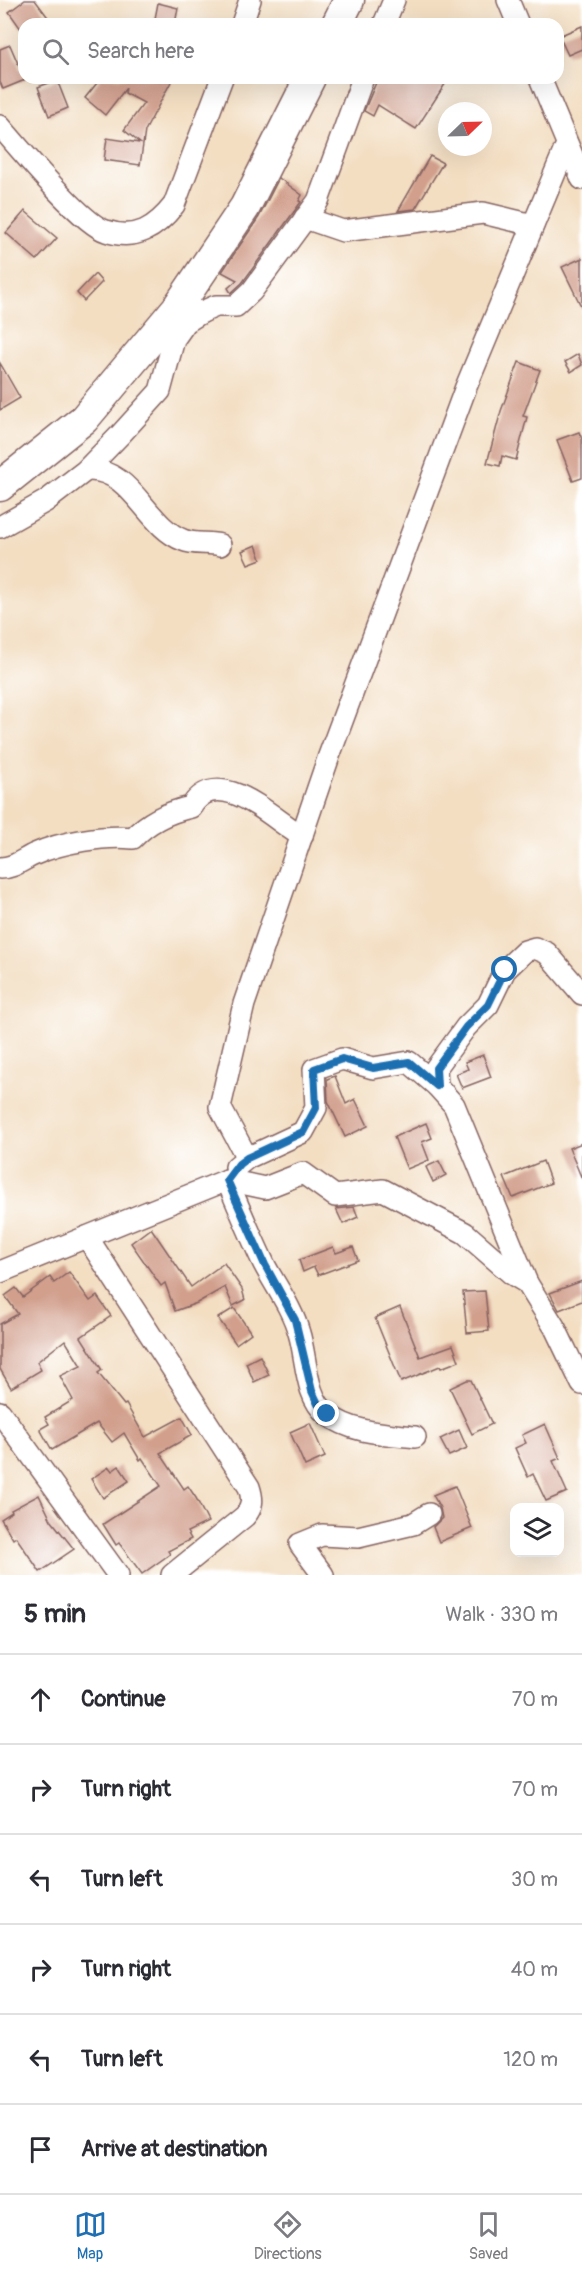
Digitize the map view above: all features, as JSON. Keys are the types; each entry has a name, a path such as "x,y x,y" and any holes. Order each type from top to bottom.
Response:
{"highway":[{"path":"340,18 349,0"},
{"path":"0,486 84,419 190,310 307,84"}],"street":[{"path":"244,18 250,0"},
{"path":"386,18 394,0"},
{"path":"508,0 516,18"},
{"path":"0,126 87,218 104,231 125,234 145,231 162,221 174,205 220,84"},
{"path":"0,527 46,501 87,470 160,390 174,339 186,322 190,310 236,306 252,291 318,201 361,84"},
{"path":"542,84 582,179"},
{"path":"247,1158 220,1107 244,1004 329,756 466,387 567,144"},
{"path":"305,218 343,231 483,213 534,225"},
{"path":"87,470 105,473 119,481 145,505 156,520 183,541 220,545"},
{"path":"0,868 9,868 35,854 60,846 108,837 133,838 165,814 191,807 195,800 206,793 215,791 231,791 245,797 258,808 274,815 287,828 302,836"},
{"path":"437,1086 436,1068 466,1027 488,1005 505,970 525,951 536,948 547,953 582,994"},
{"path":"0,1272 227,1180 239,1164 247,1158 303,1132 316,1108 314,1069 342,1059 373,1068 409,1062 437,1086 454,1106 527,1283 555,1328 582,1384"},
{"path":"227,1180 265,1188 303,1173 335,1196 383,1190 465,1233 512,1274 527,1283"},
{"path":"227,1180 265,1265 295,1320 312,1391 318,1404 327,1414 350,1425 376,1433 415,1437"},
{"path":"87,1237 174,1368 252,1495 252,1503 245,1516 172,1575"},
{"path":"0,1412 118,1575"},
{"path":"323,1575 300,1544 322,1535 358,1537 413,1524 429,1514"}],"building":[{"path":"25,0 35,0 48,18 18,18 18,25 9,12"},
{"path":"158,3 178,8 176,18 155,18"},
{"path":"582,26 582,49 568,55 564,47 564,34"},
{"path":"10,45 18,64 18,83 3,89 0,82 0,49"},
{"path":"59,84 68,108 49,116 38,87"},
{"path":"96,84 170,84 145,131 140,165 104,160 107,138 140,143 124,130 144,103 125,93 126,88 105,115 85,98"},
{"path":"375,84 445,84 416,129 378,105 373,116 364,111"},
{"path":"430,156 443,163 415,209 398,211"},
{"path":"279,178 302,195 299,201 301,202 242,283 231,293 228,288 237,280 222,272 259,217"},
{"path":"25,211 57,238 37,260 6,233"},
{"path":"582,258 582,308 562,267"},
{"path":"95,274 102,282 84,301 77,293"},
{"path":"578,354 582,365 571,372 565,362"},
{"path":"519,362 540,370 523,416 527,417 516,460 502,456 500,466 487,463 501,411"},
{"path":"0,363 20,398 0,410"},
{"path":"579,432 582,439 582,478 573,481 557,440"},
{"path":"256,545 261,559 248,564 242,551"},
{"path":"483,1055 491,1077 462,1088 456,1074 468,1069 465,1062"},
{"path":"335,1076 346,1104 355,1099 368,1126 345,1137 328,1101 327,1079"},
{"path":"426,1123 432,1138 422,1142 429,1160 407,1169 394,1137"},
{"path":"582,1143 582,1179 569,1148"},
{"path":"439,1161 446,1175 433,1182 426,1167"},
{"path":"543,1161 551,1183 513,1198 504,1177"},
{"path":"354,1207 358,1217 343,1224 336,1209"},
{"path":"151,1228 191,1287 224,1263 242,1289 245,1300 233,1306 225,1287 197,1303 175,1311 165,1283 161,1286 131,1243"},
{"path":"333,1247 336,1253 353,1247 358,1260 318,1275 314,1267 303,1272 299,1260"},
{"path":"69,1272 90,1301 97,1296 111,1316 81,1337 102,1370 98,1373 124,1405 126,1404 145,1437 182,1417 192,1435 160,1453 184,1489 188,1486 208,1522 187,1532 191,1539 168,1551 170,1554 142,1574 119,1543 116,1545 103,1524 161,1486 142,1458 140,1460 124,1433 112,1442 97,1423 52,1450 40,1429 49,1424 45,1417 73,1400 60,1376 81,1366 65,1340 37,1362 41,1370 11,1388 0,1369 0,1324 18,1314 5,1296 16,1288 23,1297 50,1277 54,1283"},
{"path":"582,1281 582,1301 559,1310 550,1293"},
{"path":"485,1291 489,1331 467,1333 463,1292"},
{"path":"400,1307 420,1357 453,1345 459,1361 401,1382 375,1318"},
{"path":"234,1308 251,1333 236,1344 218,1318"},
{"path":"260,1356 269,1375 254,1382 246,1363"},
{"path":"471,1380 492,1424 472,1434 450,1388"},
{"path":"310,1423 325,1457 305,1466 290,1432"},
{"path":"545,1424 560,1458 553,1461 567,1492 546,1501 533,1474 528,1477 515,1448 526,1443 522,1435"},
{"path":"459,1430 467,1448 449,1456 440,1439"},
{"path":"119,1466 129,1481 103,1498 91,1479 109,1467 112,1471"},
{"path":"455,1486 472,1528 439,1542 433,1527 442,1518 433,1495"},
{"path":"39,1495 51,1520 74,1549 40,1572 16,1537 13,1539 1,1519 12,1512 11,1510"}],"route":[{"path":"327,1414 318,1404 312,1391 295,1320 265,1265 227,1180 239,1164 247,1158 303,1132 316,1108 314,1069 342,1059 373,1068 409,1062 437,1086 436,1068 466,1027 488,1005 505,970"}]}
